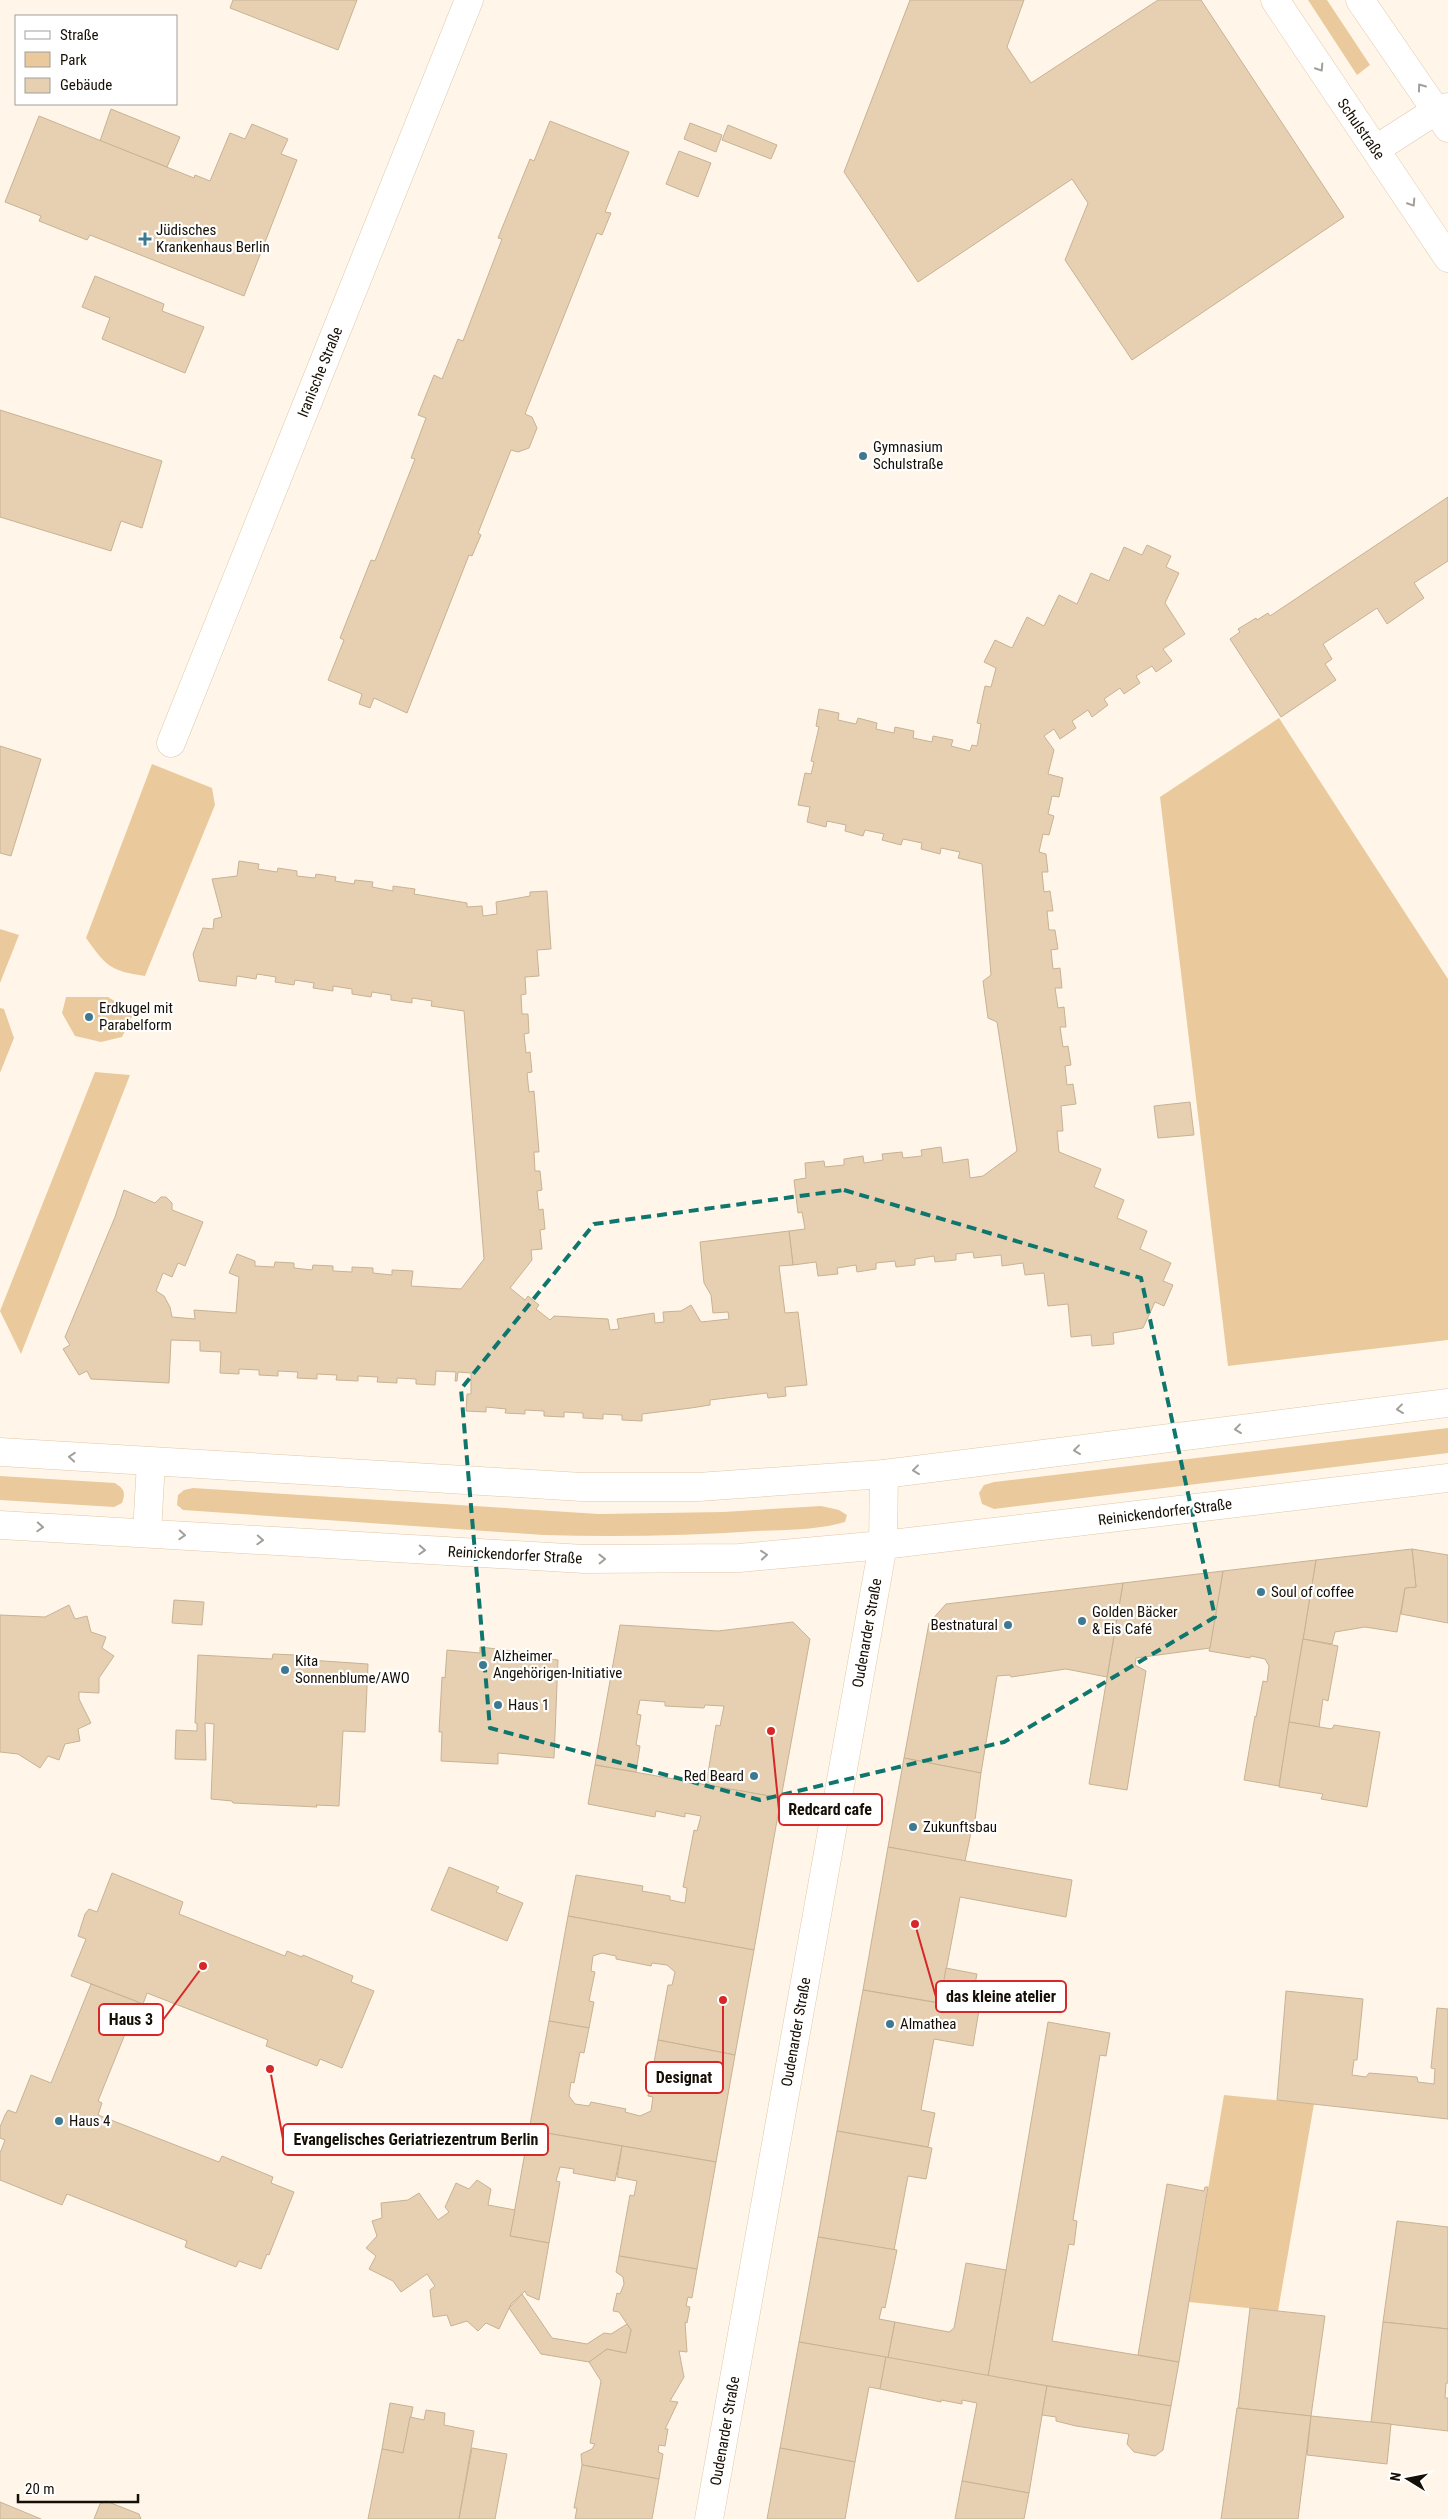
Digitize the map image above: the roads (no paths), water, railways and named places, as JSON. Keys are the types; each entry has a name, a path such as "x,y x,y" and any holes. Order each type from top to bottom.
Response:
{"main road":[{"name":"Iranische Straße","path":"171,744 469,0"},
{"name":"Schulstraße","path":"1275,0 1342,103 1376,149 1448,258"},
{"path":"1360,0 1444,115 1376,149"},
{"path":"0,1452 582,1487 698,1487 884,1474 1448,1403"},
{"path":"147,1533 151,1462"},
{"path":"883,1545 884,1474"},
{"name":"Reinickendorfer Straße","path":"0,1525 584,1559 739,1558 883,1545 1448,1478"},
{"name":"Oudenarder Straße","path":"709,2519 883,1545"}],"place":[{"name":"Jüdisches Krankenhaus Berlin","path":"145,239"},
{"name":"Gymnasium Schulstraße","path":"863,456"},
{"name":"Erdkugel mit Parabelform","path":"89,1017"},
{"name":"Soul of coffee","path":"1261,1592"},
{"name":"Golden Bäcker & Eis Café","path":"1082,1621"},
{"name":"Bestnatural","path":"1008,1625"},
{"name":"Alzheimer Angehörigen-Initiative","path":"483,1665"},
{"name":"Kita Sonnenblume/AWO","path":"285,1670"},
{"name":"Haus 1","path":"498,1705"},
{"name":"Redcard cafe","path":"771,1731"},
{"name":"Red Beard","path":"754,1776"},
{"name":"Zukunftsbau","path":"913,1827"},
{"name":"das kleine atelier","path":"915,1924"},
{"name":"Haus 3","path":"203,1966"},
{"name":"Designat","path":"723,2000"},
{"name":"Almathea","path":"890,2024"},
{"name":"Evangelisches Geriatriezentrum Berlin","path":"270,2069"},
{"name":"Haus 4","path":"59,2121"}]}
